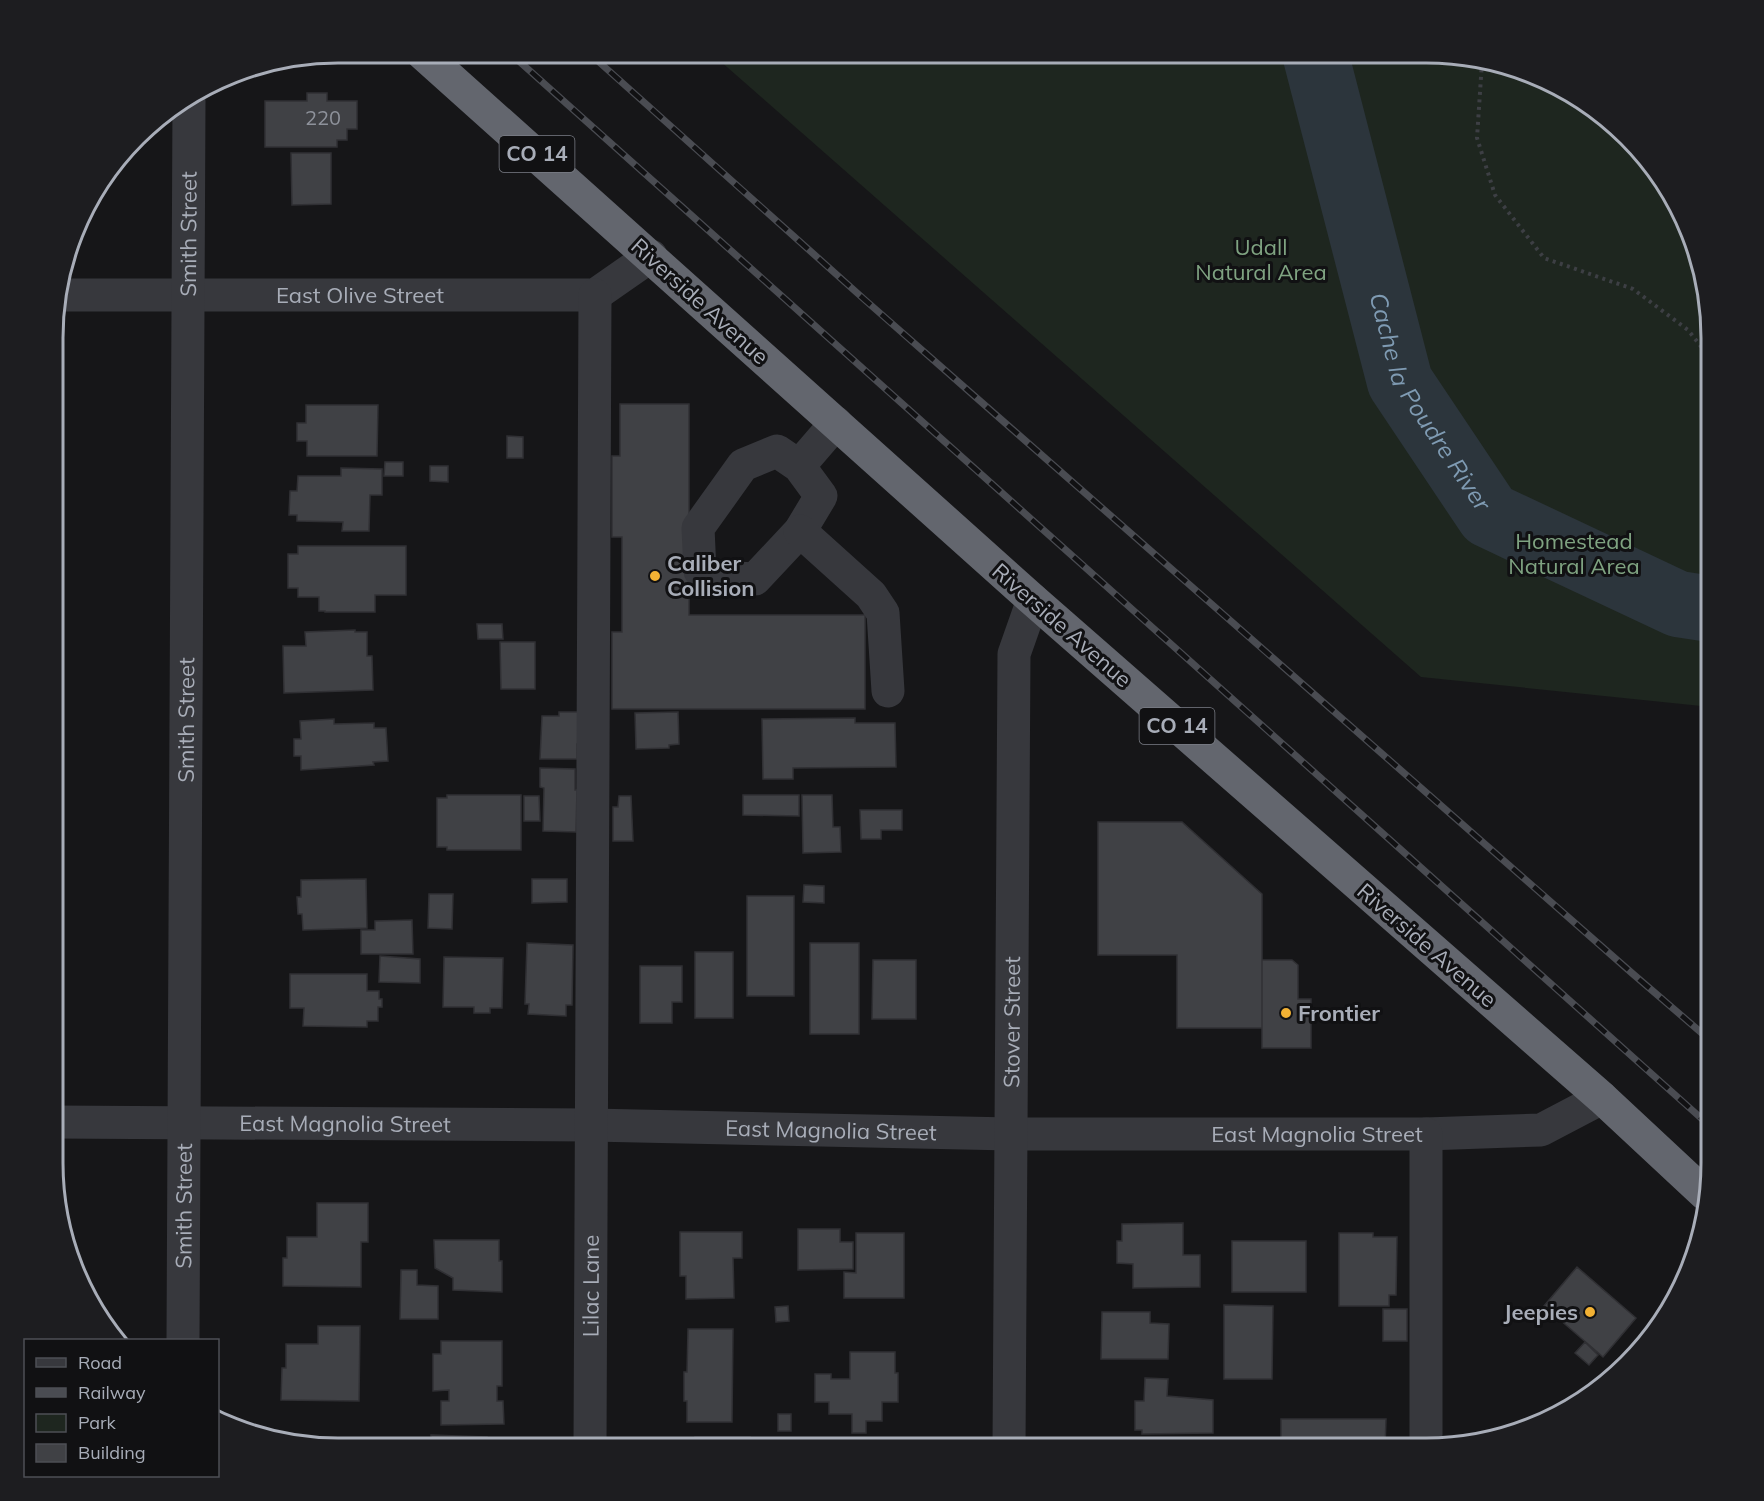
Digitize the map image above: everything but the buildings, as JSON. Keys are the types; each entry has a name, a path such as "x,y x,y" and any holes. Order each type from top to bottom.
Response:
{"highway":[{"name":"Riverside Avenue","path":"434,63 1033,600 1602,1098 1700,1189"}],"street":[{"name":"Smith Street","path":"183,1339 189,107"},
{"path":"596,295 651,256"},
{"name":"East Olive Street","path":"66,296 596,295"},
{"name":"Lilac Lane","path":"590,1438 596,295"},
{"path":"799,466 836,423"},
{"path":"777,451 799,466 821,496 800,531 755,579 717,577 700,571 698,528 743,465 777,451"},
{"path":"800,531 872,595 884,613 888,691"},
{"name":"Stover Street","path":"1009,1438 1014,654 1033,600"},
{"name":"East Magnolia Street","path":"63,1122 592,1125 1011,1134 1426,1134 1541,1130 1602,1098"},
{"path":"1426,1134 1426,1438"}],"path":[{"path":"1482,68 1477,138 1495,195 1544,258 1633,289 1688,330 1701,346"}],"green space":[{"name":"Udall Natural Area","path":"722,63 1426,63 1462,65 1497,72 1548,91 1579,109 1607,131 1633,157 1655,185 1673,216 1692,267 1699,302 1701,338 1701,706 1421,677"}],"waterway":[{"name":"Cache la Poudre River","path":"1318,63 1400,382 1489,515 1678,604 1701,607"}],"railway":[{"path":"521,63 1701,1118"},
{"path":"600,63 865,300 1701,1032"}],"place":[{"name":"Caliber Collision","path":"655,576"},
{"name":"Frontier","path":"1286,1013"},
{"name":"Jeepies","path":"1590,1312"}],"park label":[{"name":"Homestead Natural Area","path":"1574,554"}]}
